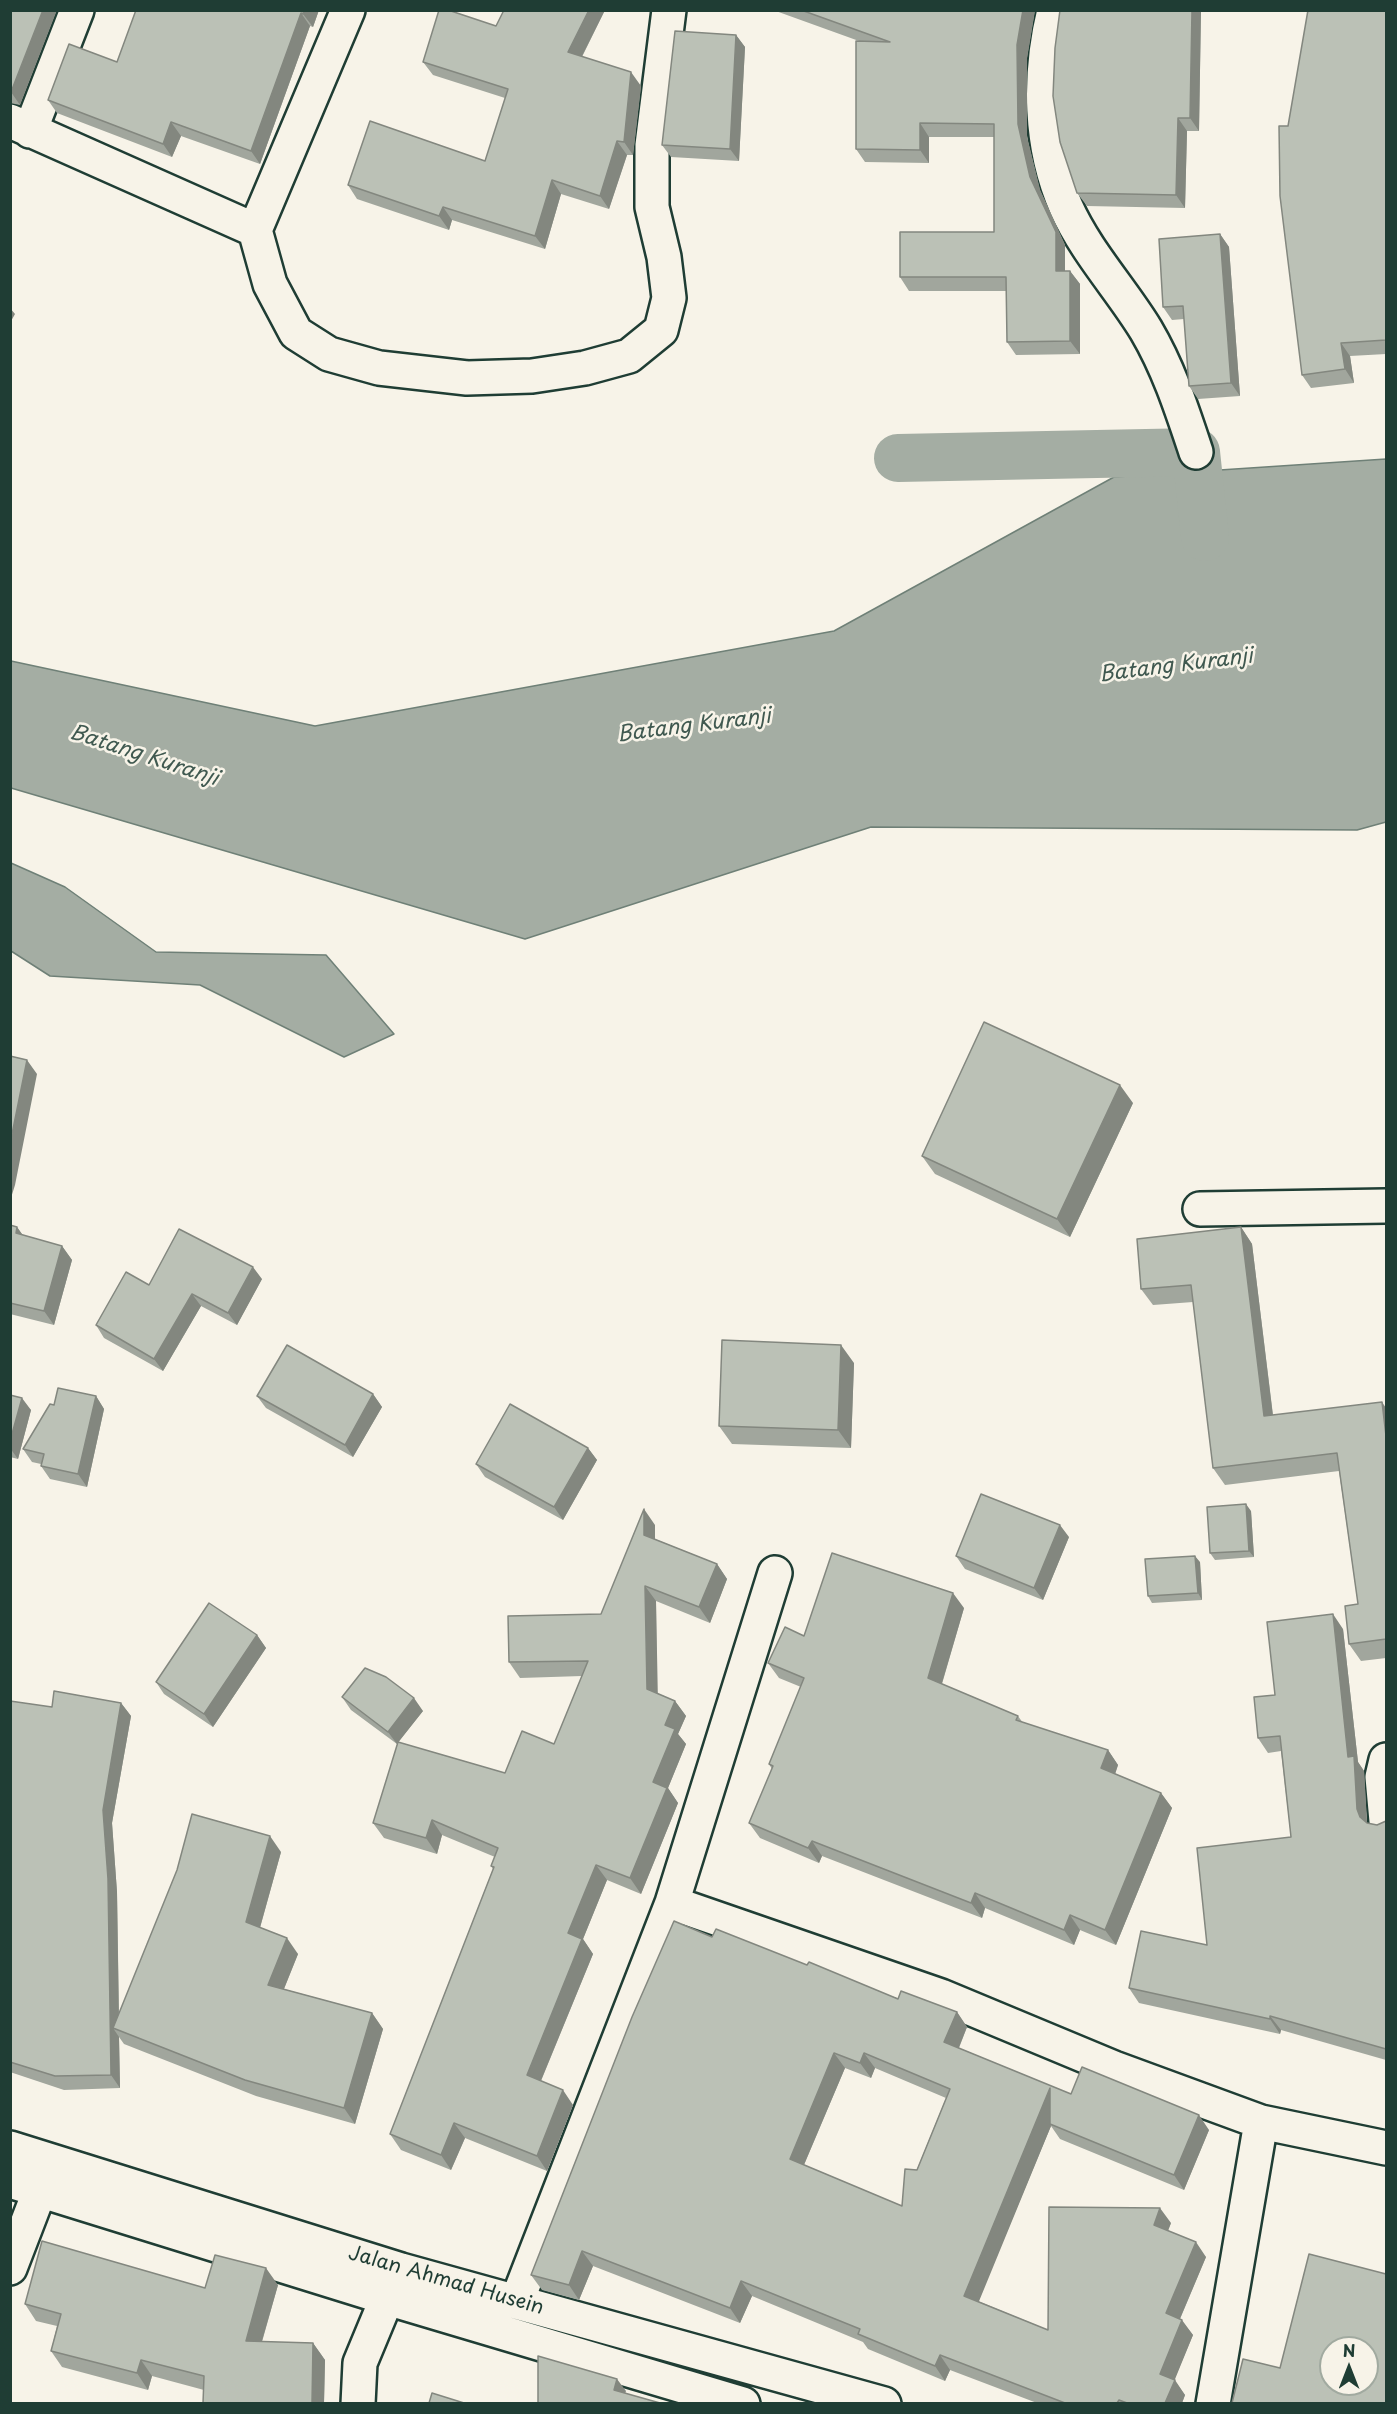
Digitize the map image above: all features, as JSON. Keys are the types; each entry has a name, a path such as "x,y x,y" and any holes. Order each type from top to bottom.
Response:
{"street":[{"path":"77,10 20,126 255,230"},
{"path":"348,10 255,230 270,284 296,333 329,354 379,368 467,378 532,376 585,368 629,356 661,330 669,298 664,257 652,207 652,145 669,10"},
{"path":"1054,10 1046,43 1043,115 1050,163 1066,208 1146,330 1172,379 1196,452"},
{"path":"1200,1209 1386,1206"},
{"path":"517,2301 672,1903 775,1574"},
{"path":"1386,1760 1382,1777 1386,1821"},
{"path":"672,1903 941,1996 1114,2068 1261,2122 1386,2148"},
{"path":"1213,2403 1261,2122"},
{"name":"Jalan Ahmad Husein","path":"10,2148 401,2270 884,2403"},
{"path":"10,2268 25,2185"},
{"name":"Jalan Ahmad Husein","path":"25,2185 387,2298 743,2403"},
{"path":"358,2403 360,2363 387,2298"}],"water":[{"name":"Batang Kuranji","path":"1386,459 1386,822 1357,830 871,827 525,939 11,788 11,661 315,726 834,631 1114,477"},
{"path":"11,863 65,887 156,952 326,955 394,1034 344,1057 200,985 50,976 11,951"}],"building":[{"path":"10,10 43,10 11,92 10,92"},
{"path":"136,10 304,10 251,151 171,122 163,144 48,100 69,44 117,62"},
{"path":"439,10 448,10 496,26 504,10 589,10 568,52 631,72 624,142 617,141 600,196 552,180 535,236 443,207 439,216 348,185 370,121 485,161 508,89 423,62"},
{"path":"801,10 1023,10 1017,45 1018,124 1030,177 1056,232 1056,271 1070,271 1070,341 1007,342 1006,277 900,277 900,232 994,232 994,124 920,123 920,150 856,149 856,41 890,42"},
{"path":"1060,10 1192,10 1190,118 1178,118 1176,195 1077,193 1060,142 1053,96 1055,48"},
{"path":"1308,10 1386,10 1386,340 1341,343 1345,369 1302,375 1280,196 1279,126 1288,126"},
{"path":"675,31 736,35 730,149 662,145"},
{"path":"1220,234 1231,383 1189,386 1183,306 1163,307 1159,239"},
{"path":"984,1022 1120,1085 1057,1219 922,1156"},
{"path":"10,1056 27,1060 10,1144"},
{"path":"10,1225 17,1227 16,1233 62,1246 44,1311 10,1303"},
{"path":"1241,1227 1264,1416 1382,1402 1386,1436 1386,1639 1349,1644 1345,1606 1358,1604 1337,1453 1213,1468 1191,1285 1141,1289 1137,1239"},
{"path":"179,1229 253,1267 228,1313 192,1294 154,1359 96,1325 126,1272 149,1285"},
{"path":"722,1340 841,1345 838,1430 719,1426"},
{"path":"287,1345 373,1394 345,1445 257,1396"},
{"path":"58,1388 96,1396 78,1474 41,1466 44,1454 23,1449 50,1404 54,1405"},
{"path":"10,1395 22,1398 10,1441"},
{"path":"510,1404 588,1448 554,1507 476,1464"},
{"path":"981,1494 1060,1525 1034,1588 956,1556"},
{"path":"1246,1504 1249,1551 1210,1553 1207,1507"},
{"path":"644,1509 644,1535 717,1564 699,1607 645,1586 647,1689 675,1701 665,1725 675,1729 653,1782 667,1788 630,1878 596,1865 568,1933 582,1939 527,2075 563,2090 537,2156 454,2123 441,2155 390,2134 494,1867 491,1866 498,1848 432,1820 426,1838 373,1823 398,1742 505,1773 522,1731 554,1744 588,1661 509,1662 508,1616 601,1614"},
{"path":"832,1553 953,1593 928,1678 1018,1716 1016,1720 1108,1750 1101,1768 1161,1793 1105,1930 1070,1915 1064,1930 975,1893 971,1903 812,1841 808,1848 749,1823 773,1766 769,1764 804,1678 768,1663 785,1627 804,1636"},
{"path":"1195,1556 1198,1593 1148,1596 1145,1559"},
{"path":"209,1603 257,1635 204,1714 156,1682"},
{"path":"1333,1614 1348,1757 1354,1756 1357,1809 1360,1817 1367,1823 1377,1825 1386,1821 1386,2049 1270,2016 1270,2019 1129,1988 1141,1931 1207,1945 1197,1848 1291,1837 1280,1736 1258,1738 1254,1697 1275,1695 1267,1622"},
{"path":"365,1668 386,1677 414,1698 388,1732 342,1697"},
{"path":"54,1691 121,1703 103,1810 108,1879 111,2075 55,2076 10,2062 10,1701 52,1707"},
{"path":"192,1814 270,1836 246,1922 287,1938 268,1985 372,2013 344,2108 245,2080 113,2028 177,1870"},
{"path":"674,1921 712,1937 716,1929 807,1965 809,1962 898,1999 901,1991 957,2012 944,2042 1071,2094 1082,2067 1199,2115 1174,2175 1050,2124 1050,2088 964,2296 1048,2330 1049,2207 1160,2208 1154,2225 1196,2242 1166,2313 1182,2320 1160,2374 1175,2380 1165,2403 1127,2403 1119,2400 1117,2403 1065,2403 940,2355 935,2366 858,2334 860,2329 741,2281 730,2308 582,2251 569,2285 531,2275 632,2017","holes":["834,2053 860,2063 864,2053 950,2089 917,2170 905,2169 902,2206 790,2159"]},
{"path":"42,2241 205,2288 215,2255 266,2268 246,2341 313,2343 312,2403 203,2403 204,2376 141,2360 137,2373 51,2351 61,2314 25,2304"},
{"path":"1309,2254 1386,2274 1386,2403 1232,2403 1243,2359 1280,2368"},
{"path":"538,2356 617,2379 614,2390 660,2403 538,2403"},
{"path":"432,2393 464,2403 429,2403"}],"waterway":[{"path":"898,458 1196,452 1205,537"}]}
